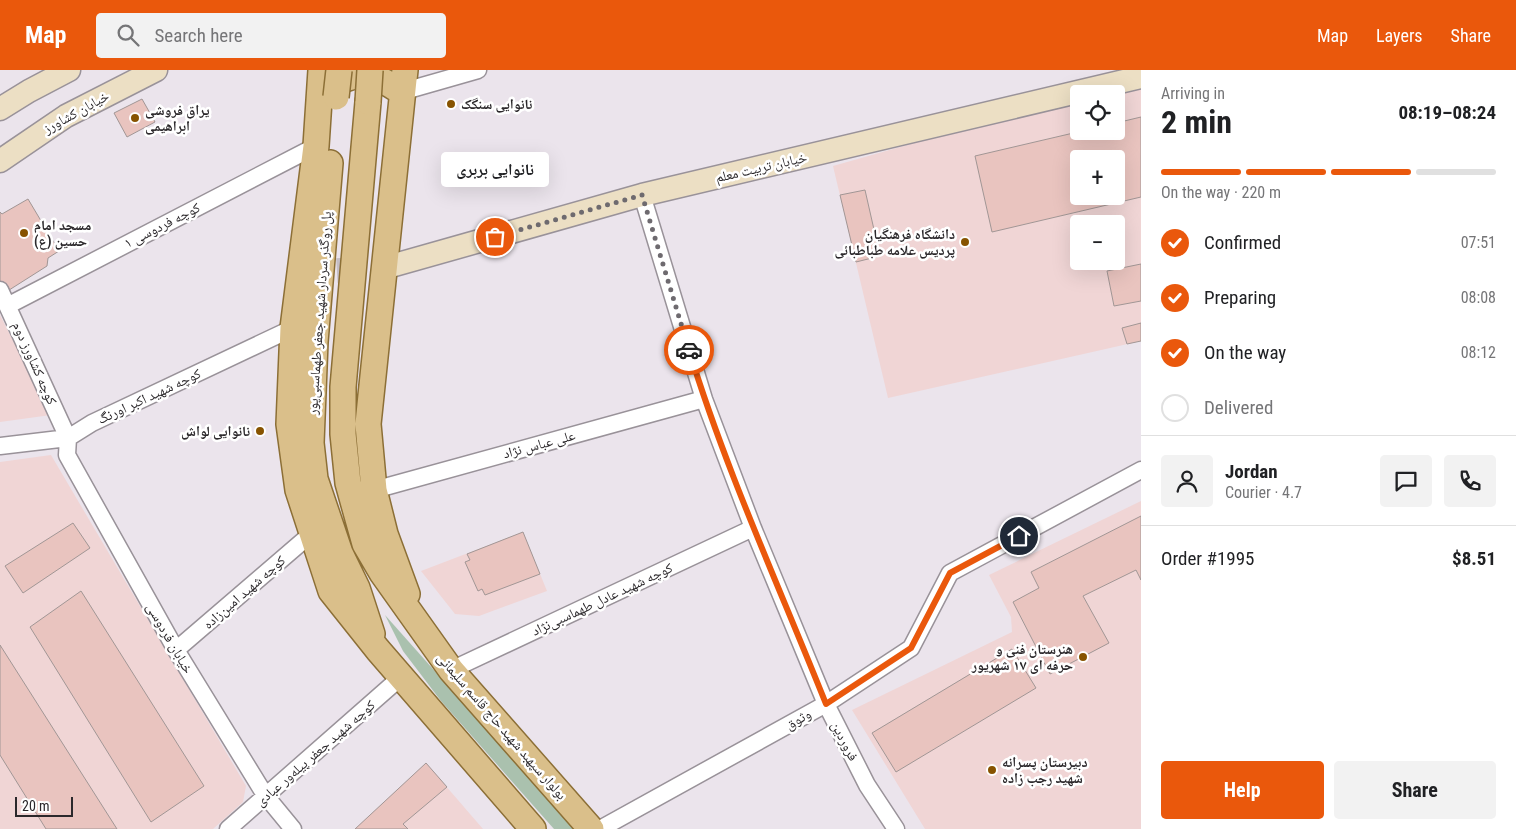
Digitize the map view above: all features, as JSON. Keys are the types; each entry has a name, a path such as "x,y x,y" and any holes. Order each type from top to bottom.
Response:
{"main road":[{"name":"پل روگذر سردار شهید جعفر طهماسبی‌پور","path":"339,70 326,87 310,414 315,479 340,553 357,588 378,650"},
{"name":"پل روگذر سردار شهید جعفر طهماسبی‌پور","path":"370,70 343,387 343,434 348,483 365,544 382,573 416,620"},
{"path":"416,620 385,534 374,490 368,424 403,81 361,74 338,79 326,87 316,146 293,328 290,424 298,490 331,591 378,650 533,829"},
{"name":"بولوار سپهبد شهید حاج قاسم سلیمانی","path":"416,620 451,670 592,829"}],"street":[{"path":"0,109 29,90 69,70"},
{"name":"خیابان کشاورز","path":"0,161 66,116 156,70"},
{"path":"403,81 478,70"},
{"name":"خیابان تربیت معلم","path":"384,268 642,195 1113,77 1141,77"},
{"name":"کوچه فردوسی ۱","path":"9,305 316,146"},
{"name":"فروردین","path":"642,195 704,399 754,528 826,704 867,785 896,829"},
{"name":"کوچه کشاورز دوم","path":"0,290 9,305 68,438"},
{"name":"کوچه شهید اکبر اورنگ","path":"0,446 68,438 92,424 293,328"},
{"name":"علی عباس نژاد","path":"374,490 704,399"},
{"name":"خیابان فردوسی","path":"68,438 67,455 176,650 265,795 293,829"},
{"name":"وثوق","path":"600,829 826,704 911,648 950,573 1141,470"},
{"name":"کوچه شهید عادل طهماسبی‌نژاد","path":"451,670 754,528"},
{"name":"کوچه شهید امین‌زاده","path":"176,650 311,534"},
{"name":"کوچه شهید جعفر پیله‌ور عبادی","path":"228,829 401,677"}],"shaded area":[{"name":"دانشگاه فرهنگیان پردیس علامه طباطبائی","path":"1141,88 1141,341 888,398 833,166 932,138 1070,105 1070,140 1125,140 1125,92"},
{"path":"0,315 51,415 0,422"},
{"path":"51,455 246,786 243,802 213,829 0,829 0,462"},
{"path":"1141,501 1141,829 925,829 852,710 1012,632 1011,617 989,575"},
{"path":"523,532 547,591 479,616 455,614 421,571"},
{"path":"426,763 483,829 355,829"}],"green space":[{"path":"385,615 575,829 554,829 441,701 403,651"}],"building":[{"name":"یراق فروشی ابراهیمی","path":"142,99 155,122 127,137 114,113"},
{"path":"1141,117 1141,197 1125,201 1125,150 1070,150 1070,205 1107,205 992,232 975,156 1070,134 1070,140 1125,140 1125,121"},
{"path":"865,190 880,256 856,262 840,195"},
{"name":"مسجد امام حسین (ع)","path":"28,199 59,251 48,258 47,266 6,292 0,281 0,212 2,214"},
{"path":"1141,264 1141,301 1114,306 1107,271 1125,270 1125,267"},
{"path":"1141,323 1141,341 1127,344 1122,328"},
{"path":"1141,516 1141,580 1136,570 1083,596 1109,643 1050,674 1013,602 1039,588 1031,572"},
{"path":"73,523 90,548 23,593 5,566"},
{"path":"523,532 540,574 485,595 482,589 478,591 465,562 470,560 467,554"},
{"path":"81,591 204,786 151,822 30,627"},
{"path":"0,645 117,829 46,829 0,755"},
{"path":"1012,649 1036,688 896,772 872,733"},
{"path":"426,763 447,787 403,824 408,829 355,829"}],"tunnel":[{"path":"300,273 384,268"}],"way so far":[{"path":"495,237 642,195 689,350"}],"place":[{"name":"نانوایی سنگک","path":"451,104"},
{"name":"یراق فروشی ابراهیمی","path":"135,118"},
{"name":"مسجد امام حسین (ع)","path":"24,233"},
{"name":"نانوایی بربری","path":"495,237"},
{"name":"دانشگاه فرهنگیان پردیس علامه طباطبائی","path":"965,242"},
{"name":"نانوایی لواش","path":"260,431"},
{"name":"هنرستان فنی و حرفه ای ۱۷ شهریور","path":"1083,657"},
{"name":"دبیرستان پسرانه شهید رجب زاده","path":"992,770"}],"route":[{"path":"689,350 704,399 826,704 911,648 950,573 1019,536"}]}
